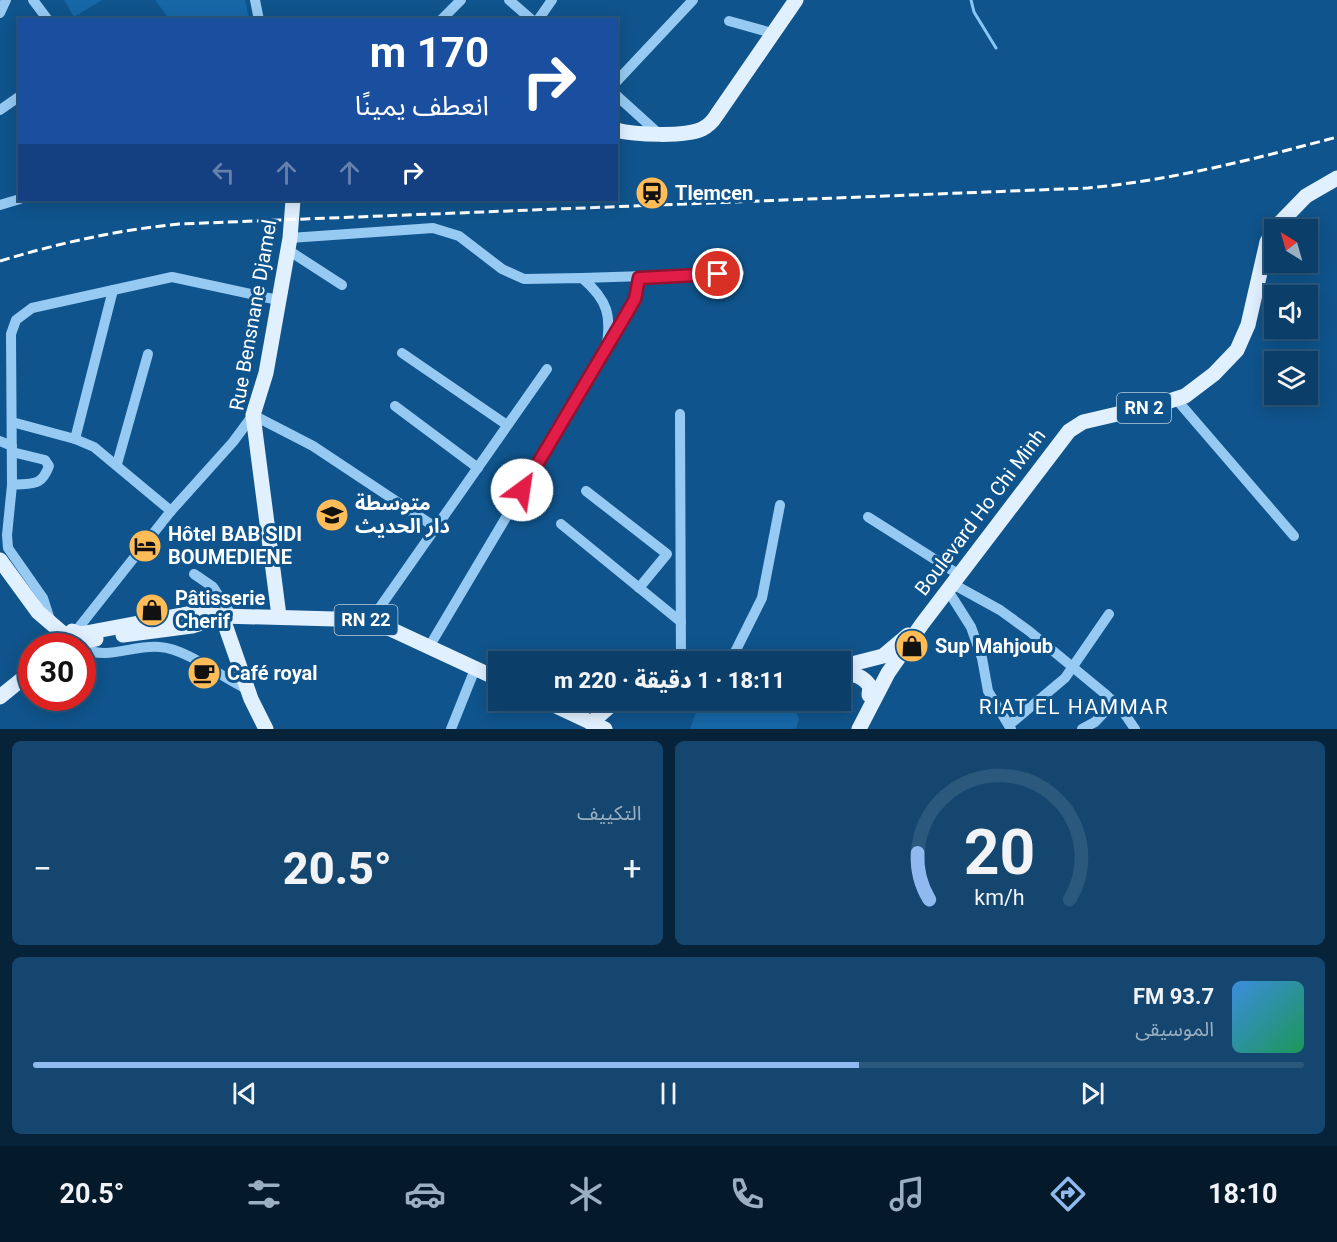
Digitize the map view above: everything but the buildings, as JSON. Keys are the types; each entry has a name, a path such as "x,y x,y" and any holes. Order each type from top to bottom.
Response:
{"main road":[{"path":"618,130 658,133 694,132 712,122 796,0"},
{"name":"Boulevard Ho Chi Minh","path":"922,624 1069,431 1083,422 1176,399 1214,374 1237,350 1248,325 1267,242 1274,230 1306,196 1337,178"},
{"name":"Rue Bensnane Djamel","path":"279,616 253,415 266,373 289,244 293,201"},
{"path":"0,560 26,598 64,633"},
{"name":"RN 22","path":"96,636 192,613 371,620 488,675"},
{"path":"227,616 259,726"},
{"path":"851,666 883,656 922,624"},
{"name":"RN 2","path":"858,729 869,695 922,624"},
{"path":"851,669 872,667 885,672"},
{"path":"851,672 864,678 870,686 869,695"},
{"name":"RN 2","path":"858,729 885,672"},
{"path":"0,697 18,682"},
{"path":"564,711 594,727 608,711"}],"street":[{"path":"0,13 6,0"},
{"path":"33,0 46,18"},
{"path":"255,0 259,18"},
{"path":"443,18 461,0"},
{"path":"509,0 530,18"},
{"path":"539,18 552,0"},
{"path":"618,80 693,0"},
{"path":"729,21 772,33"},
{"path":"0,110 18,97"},
{"path":"618,97 658,133"},
{"path":"0,205 18,200"},
{"path":"289,244 433,228 459,236 502,269 524,279 639,278 740,273"},
{"path":"289,244 342,285"},
{"path":"51,623 43,598 8,548 7,535 12,485 11,334 16,320 32,308 172,277 278,300"},
{"path":"582,278 597,291 608,314 611,323 606,349"},
{"path":"429,647 635,299 639,278"},
{"path":"75,439 113,290"},
{"path":"402,353 507,425"},
{"path":"117,464 148,354"},
{"path":"371,620 547,369"},
{"path":"1176,399 1294,536"},
{"path":"395,406 478,468"},
{"path":"680,414 681,651"},
{"path":"81,633 171,511 233,442 253,415 313,446 435,527"},
{"path":"12,422 75,439 94,447 171,511"},
{"path":"0,441 12,449 45,460 49,466 44,479 39,482 12,485"},
{"path":"586,490 667,554 681,554"},
{"path":"736,651 762,598 780,505"},
{"path":"868,517 952,582 1000,610 1113,702 1134,729"},
{"path":"561,524 681,622"},
{"path":"639,588 667,554"},
{"path":"194,574 213,587 227,616"},
{"path":"952,582 982,658 988,691 1010,727 1052,692 1072,668 1109,614"},
{"path":"96,654 159,646 176,650 247,689"},
{"path":"451,729 475,669"},
{"path":"1082,729 1095,722 1113,702"}],"shaded area":[{"path":"64,0 102,0 74,17"},
{"path":"155,0 245,0 249,18 168,18"},
{"path":"696,711 795,711 799,719 796,729 690,729"}],"waterway":[{"path":"971,0 974,12 996,48"}],"railway":[{"path":"0,261 89,238 179,224 1088,188 1183,174 1245,161 1337,137"}],"place":[{"name":"Tlemcen","path":"652,193"},
{"name":"متوسطة دار الحديث","path":"332,515"},
{"name":"Hôtel BAB SIDI BOUMEDIENE","path":"145,546"},
{"name":"Pâtisserie Cherif","path":"152,610"},
{"name":"Sup Mahjoub","path":"912,646"},
{"name":"Café royal","path":"204,673"}],"district":[{"name":"RIAT EL HAMMAR","path":"1074,707"}],"route":[{"path":"522,490 635,299 639,278 718,274"}]}
